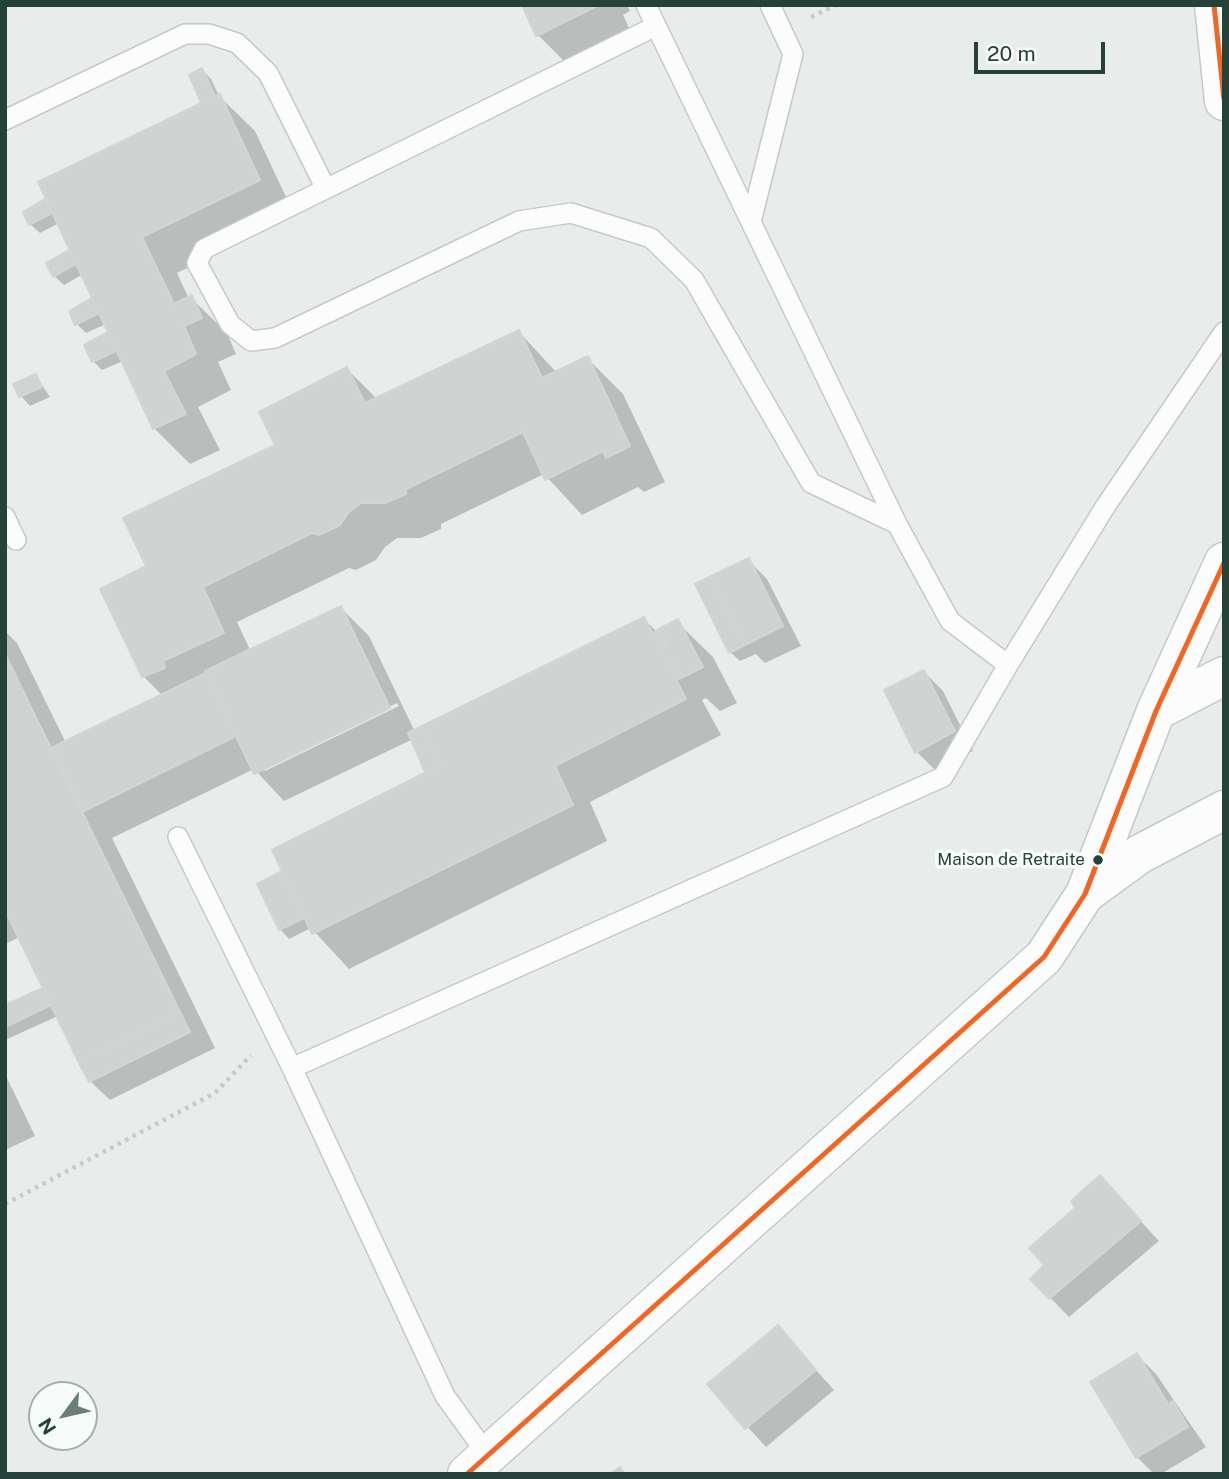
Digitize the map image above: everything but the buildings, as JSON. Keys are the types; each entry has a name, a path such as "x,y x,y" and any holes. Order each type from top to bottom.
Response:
{"main road":[{"path":"1214,5 1224,101"},
{"path":"478,1465 1044,957 1085,894 1156,711 1224,562"},
{"path":"1156,711 1224,676"},
{"path":"1085,894 1140,854 1215,825"}],"lane":[{"path":"646,5 897,524 950,621 1008,665"},
{"path":"751,222 793,54 770,5"},
{"path":"656,26 204,249 197,263 230,324 251,341 275,338 519,222 571,213 651,238 694,280 811,483 897,524"},
{"path":"5,120 185,34 209,34 237,43 268,73 326,189"},
{"path":"292,1069 943,777 1105,507 1224,332"},
{"path":"5,517 16,540"},
{"path":"178,837 292,1069 478,1465"}],"path":[{"path":"5,1204 215,1093 274,1032"}],"transit line":[{"path":"1214,5 1224,99"},
{"path":"467,1474 1044,957 1085,894 1156,711 1224,563"}],"place":[{"name":"Maison de Retraite","path":"1098,860"}]}
